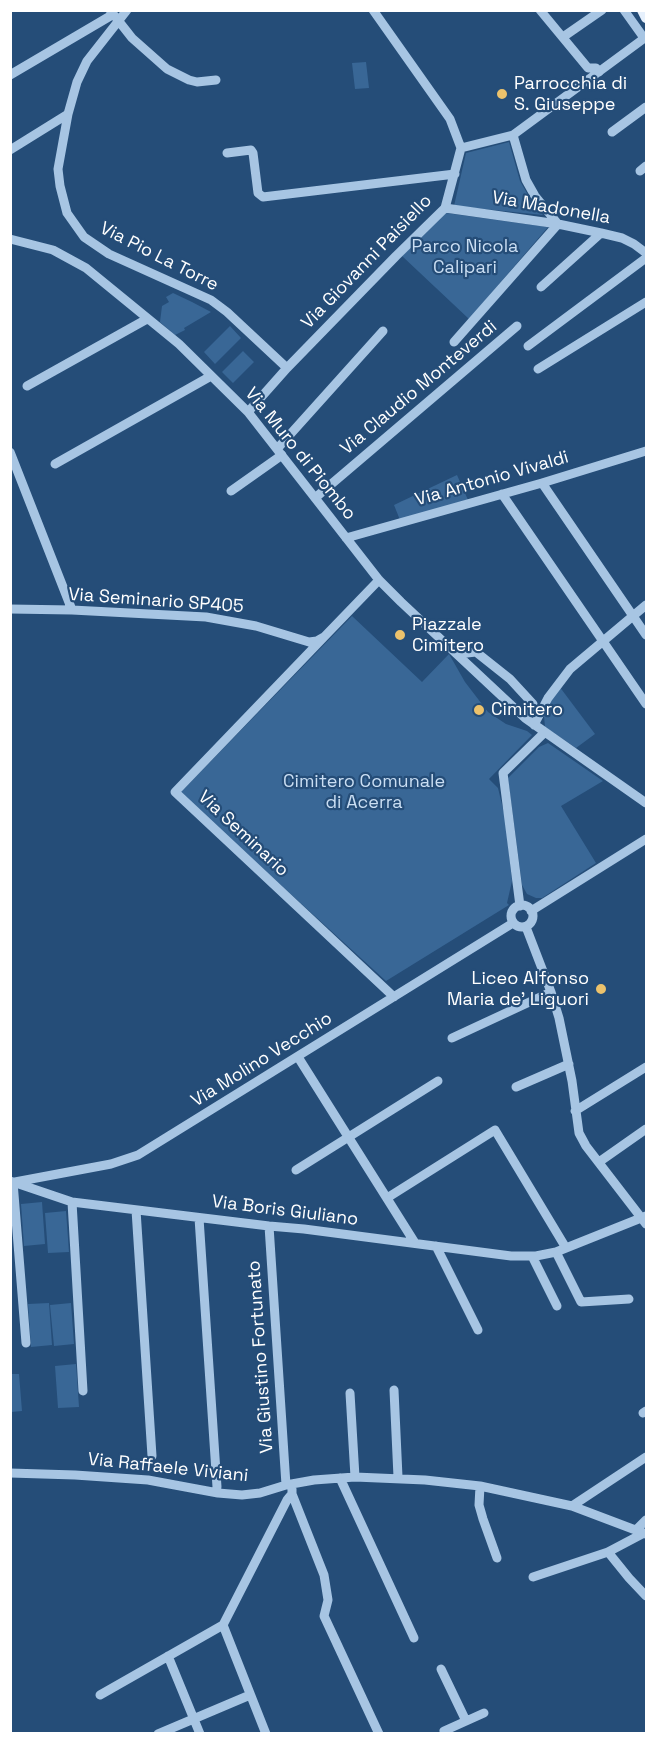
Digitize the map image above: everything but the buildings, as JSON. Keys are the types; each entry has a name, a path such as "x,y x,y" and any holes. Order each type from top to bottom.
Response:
{"main road":[{"path":"642,10 646,18"}],"street":[{"name":"Via Pio La Torre","path":"127,10 113,16 87,61 81,72 68,114 58,170 67,213 84,237 109,254 211,300 287,368"},
{"path":"373,10 450,119 461,148 513,135 646,38 624,10"},
{"path":"540,10 588,68 596,68 599,72"},
{"path":"563,37 602,10"},
{"path":"10,75 113,16 132,38 167,69 197,82 216,80"},
{"path":"612,132 646,107"},
{"path":"10,150 68,114"},
{"path":"454,342 558,224 535,196 526,180 513,135"},
{"name":"Via Giovanni Paisiello","path":"248,412 287,368 445,208 461,148"},
{"path":"227,153 251,150 254,153 258,193 263,197 455,174"},
{"name":"Via Madonella","path":"445,208 558,224 601,233 622,238 646,253"},
{"path":"541,287 601,233"},
{"name":"Via Muro di Piombo","path":"10,239 53,250 86,268 180,345 248,412 379,580 525,718 646,803"},
{"path":"528,346 646,258"},
{"path":"538,369 646,302"},
{"path":"27,386 147,319"},
{"name":"Via Claudio Monteverdi","path":"315,498 517,326"},
{"path":"231,491 280,452 383,332"},
{"path":"55,464 211,375"},
{"name":"Via Antonio Vivaldi","path":"346,538 646,451"},
{"path":"10,452 72,610"},
{"path":"542,483 646,635"},
{"path":"502,494 646,704"},
{"path":"324,637 379,580"},
{"path":"534,725 548,698 570,669 646,605"},
{"name":"Via Seminario SP405","path":"10,609 206,617 256,626 309,642 324,637"},
{"name":"Via Seminario","path":"324,637 175,792 393,997"},
{"path":"458,654 476,652 510,679 533,704 533,708 525,718"},
{"path":"520,906 503,773 544,733"},
{"path":"531,911 646,839"},
{"path":"520,906 527,907 531,911 533,919 526,927 519,927 513,923 512,912 520,906"},
{"name":"Via Molino Vecchio","path":"11,1182 111,1164 138,1155 513,923"},
{"path":"526,927 559,1018 569,1064 579,1132 586,1146 645,1219"},
{"path":"452,1038 551,992"},
{"path":"298,1057 415,1243"},
{"path":"516,1087 569,1064"},
{"path":"576,1111 646,1067"},
{"path":"296,1170 438,1081"},
{"path":"599,1162 646,1129"},
{"path":"387,1198 495,1130 566,1248"},
{"path":"11,1182 26,1343"},
{"name":"Via Boris Giuliano","path":"11,1182 72,1202 512,1256 532,1256 556,1252 645,1219"},
{"path":"72,1202 83,1391"},
{"path":"136,1210 152,1456"},
{"path":"199,1218 217,1487"},
{"name":"Via Giustino Fortunato","path":"268,1226 289,1485 324,1575 328,1600 324,1616 379,1734"},
{"path":"436,1246 477,1330"},
{"path":"556,1252 581,1302 629,1299"},
{"path":"532,1256 557,1306"},
{"path":"394,1390 398,1477"},
{"path":"350,1393 355,1476"},
{"path":"572,1506 646,1457"},
{"name":"Via Raffaele Viviani","path":"10,1473 148,1480 218,1493 242,1495 314,1480 355,1476 398,1477 480,1486 572,1506 642,1532"},
{"path":"340,1478 414,1638"},
{"path":"480,1486 481,1512 498,1558"},
{"path":"100,1695 223,1625 292,1494"},
{"path":"533,1577 608,1552 642,1532 646,1520"},
{"path":"608,1552 646,1596"},
{"path":"223,1625 266,1734"},
{"path":"168,1656 200,1734"},
{"path":"441,1669 466,1721"},
{"path":"158,1734 250,1695"},
{"path":"443,1733 484,1713"}],"green space":[{"path":"366,62 369,88 355,89 352,63"},
{"name":"Parco Nicola Calipari","path":"509,142 520,181 532,202 543,215 454,206 466,153"},
{"name":"Parco Nicola Calipari","path":"446,213 548,227 469,319 402,256"},
{"path":"173,293 211,312 175,335 160,322 162,306 169,302 166,297"},
{"path":"230,326 241,338 215,364 204,352"},
{"path":"243,351 254,362 233,383 222,372"},
{"path":"457,475 468,500 400,520 394,505"},
{"name":"Cimitero Comunale di Acerra","path":"352,616 422,682 449,654 465,682 488,712 506,724 532,735 489,779 498,788 505,817 512,881 507,903 509,905 386,981 180,793"},
{"path":"559,686 595,734 576,748 545,727 544,716 548,703"},
{"path":"548,743 603,781 561,806 596,863 542,898 536,898 527,894 522,885 508,778 539,747"},
{"path":"42,1202 45,1244 24,1246 21,1204"},
{"path":"66,1211 69,1252 48,1253 45,1213"},
{"path":"49,1303 52,1345 31,1347 28,1304"},
{"path":"71,1303 74,1344 54,1346 50,1305"},
{"path":"76,1364 79,1407 58,1408 55,1366"},
{"path":"11,1374 19,1374 22,1411 11,1412"}],"place":[{"name":"Parrocchia di S. Giuseppe","path":"502,94"},
{"name":"Piazzale Cimitero","path":"400,635"},
{"name":"Cimitero","path":"479,710"},
{"name":"Liceo Alfonso Maria de' Liguori","path":"601,989"}]}
